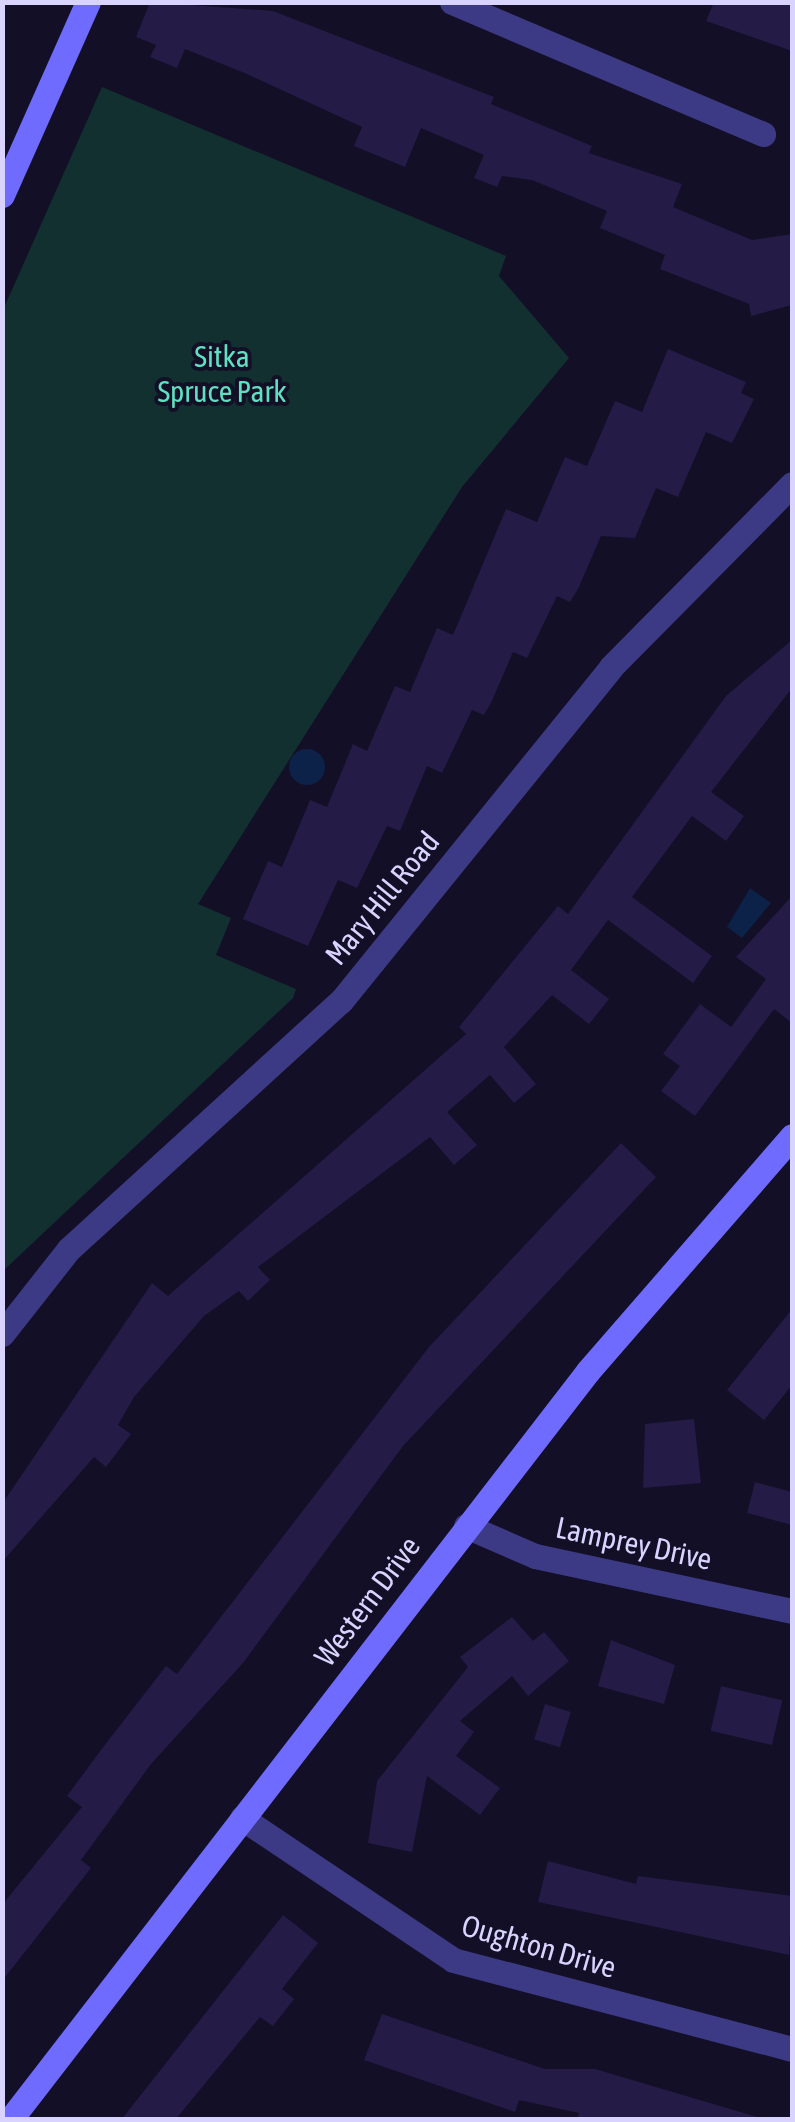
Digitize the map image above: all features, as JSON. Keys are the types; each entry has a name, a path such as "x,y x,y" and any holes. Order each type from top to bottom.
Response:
{"street":[{"path":"2,196 88,2"},
{"path":"452,2 763,134"},
{"name":"Mary Hill Road","path":"2,1334 70,1248 341,1001 611,667 792,484"},
{"name":"Western Drive","path":"10,2120 466,1526 792,1136"},
{"name":"Lamprey Drive","path":"466,1526 535,1556 792,1611"},
{"name":"Oughton Drive","path":"242,1818 453,1960 792,2049"}],"green space":[{"name":"Sitka Spruce Park","path":"102,87 506,256 499,276 569,358 462,487 198,904 231,918 216,955 296,989 293,998 3,1271 3,310"}],"water":[{"path":"307,749 320,754 325,767 320,780 307,785 294,780 289,767 294,754"},
{"path":"750,888 771,903 742,938 727,927"}],"building":[{"path":"150,2 273,11 494,97 491,104 592,146 589,153 682,184 673,207 752,240 792,234 792,305 751,316 749,304 660,269 665,255 600,228 607,211 532,180 502,176 497,187 474,178 484,155 421,128 405,167 354,146 362,127 247,74 185,49 177,68 150,57 156,45 136,37"},
{"path":"714,2 792,2 792,51 706,21"},
{"path":"668,349 746,382 741,393 754,399 732,443 706,432 678,497 656,488 635,538 601,536 570,602 557,596 527,658 513,652 484,715 472,710 442,773 427,766 400,831 387,826 357,888 338,880 308,946 243,919 268,861 282,867 310,800 327,807 353,744 367,751 395,686 410,692 437,628 453,635 506,509 537,522 565,457 587,466 615,401 642,412"},
{"path":"792,640 792,688 711,792 744,816 726,841 692,816 632,897 712,956 693,983 608,920 571,970 609,999 589,1024 552,995 504,1047 536,1084 514,1103 490,1075 447,1112 477,1145 454,1165 430,1137 258,1267 270,1280 248,1301 239,1291 204,1316 134,1397 118,1425 131,1434 106,1467 94,1457 2,1562 2,1504 152,1283 168,1296 466,1034 459,1027 558,906 568,914 726,696"},
{"path":"792,896 792,1023 774,1009 695,1116 661,1091 680,1066 663,1054 700,1004 731,1027 766,979 736,957"},
{"path":"621,1143 656,1177 403,1446 243,1663 151,1764 81,1860 91,1868 2,1981 2,1905 82,1807 67,1796 166,1666 177,1674 429,1347"},
{"path":"792,1309 792,1385 764,1420 727,1390"},
{"path":"694,1419 701,1483 643,1488 645,1424"},
{"path":"755,1482 792,1492 792,1525 747,1513"},
{"path":"512,1617 533,1641 544,1632 569,1661 528,1696 512,1676 460,1721 474,1732 456,1756 500,1788 480,1815 427,1776 412,1852 368,1843 377,1781 468,1667 460,1657"},
{"path":"611,1640 675,1665 664,1704 598,1686"},
{"path":"721,1686 782,1700 772,1745 711,1731"},
{"path":"545,1704 571,1712 560,1747 534,1739"},
{"path":"548,1861 636,1884 638,1876 792,1896 789,1955 538,1902"},
{"path":"283,1915 318,1943 282,1989 294,1999 273,2026 260,2017 175,2120 121,2120"},
{"path":"382,2014 545,2069 595,2069 767,2120 577,2120 579,2113 519,2100 515,2112 364,2060"}]}
